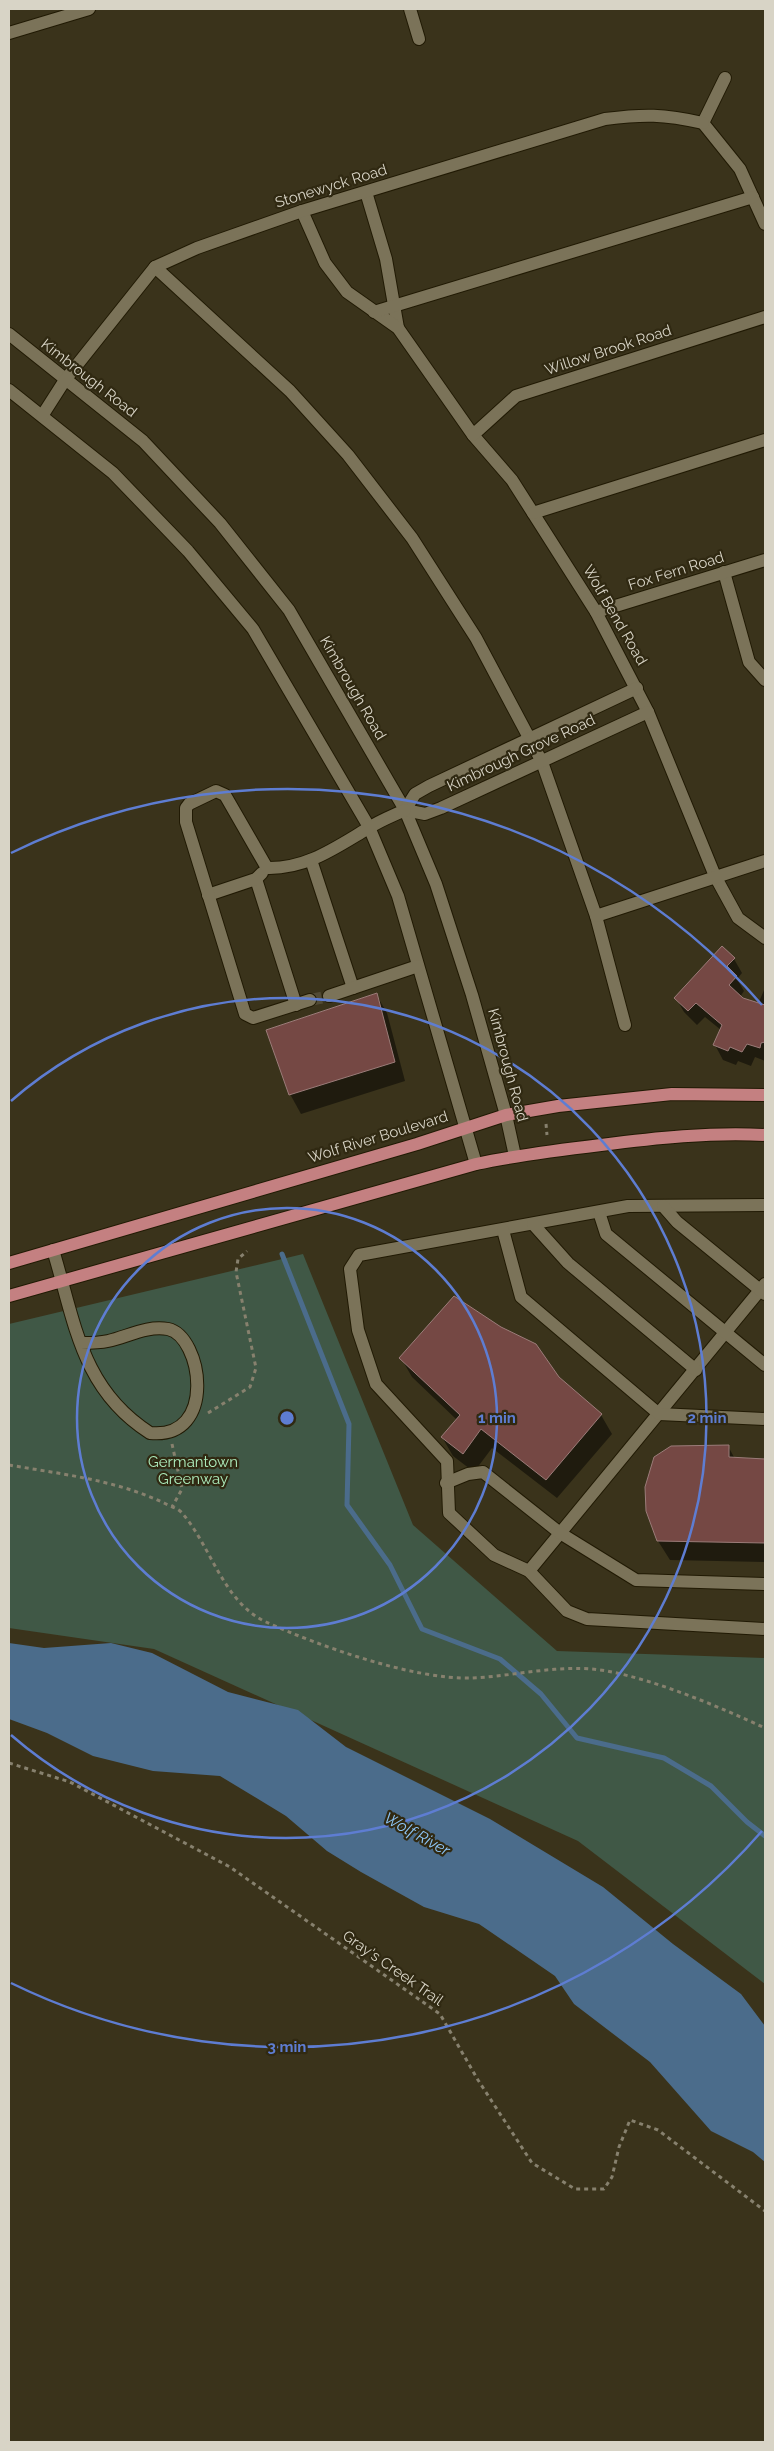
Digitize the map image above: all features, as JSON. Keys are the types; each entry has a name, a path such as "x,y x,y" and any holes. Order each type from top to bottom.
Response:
{"main road":[{"name":"Wolf River Boulevard","path":"9,1263 417,1144 465,1126 506,1115 558,1106 672,1094 765,1095"},
{"path":"9,1296 476,1164 515,1156 652,1138 743,1134 765,1135"}],"street":[{"path":"9,33 89,9"},
{"path":"410,9 419,39"},
{"path":"725,78 703,123 740,170 765,224"},
{"name":"Stonewyck Road","path":"42,416 65,380 155,268 197,248 302,211 605,119 645,114 672,116 703,123"},
{"name":"Wolf Bend Road","path":"366,192 386,259 398,328"},
{"path":"374,312 753,198"},
{"name":"Wolf Bend Road","path":"302,211 325,263 348,292 398,328 473,435 512,480 596,612 637,688 715,876 738,918 765,938"},
{"path":"155,268 290,391 348,456 412,538 476,638 531,738 542,762 596,916 625,1025"},
{"name":"Willow Brook Road","path":"473,435 516,396 765,317"},
{"name":"Kimbrough Road","path":"9,334 143,441 220,523 289,610 405,810 454,937 506,1115 515,1156"},
{"path":"9,390 113,473 188,551 253,629 369,827 398,896 476,1164"},
{"path":"533,513 765,440"},
{"name":"Fox Fern Road","path":"596,612 765,560"},
{"path":"724,572 749,662 765,680"},
{"name":"Kimbrough Grove Road","path":"267,868 285,868 320,857 369,827 405,810 415,794 429,786 637,688"},
{"name":"Kimbrough Grove Road","path":"405,810 425,814 648,712"},
{"path":"208,894 256,879 267,868 225,795 216,791 190,804 186,808 186,822 208,894 245,1014 253,1018 310,1000"},
{"path":"311,860 353,988"},
{"path":"596,916 765,861"},
{"path":"256,879 296,1005"},
{"path":"328,996 418,966"},
{"path":"765,1206 628,1206 359,1255 350,1269 358,1330 376,1384 447,1461 446,1483 449,1513 494,1555 528,1571 567,1611 587,1619 765,1629"},
{"path":"528,1571 764,1290 677,1222 663,1206"},
{"path":"599,1212 606,1234 765,1365"},
{"path":"533,1224 568,1263 696,1370"},
{"path":"503,1230 521,1297 659,1414 765,1419"},
{"path":"53,1250 81,1344 88,1366 102,1389 137,1425 150,1433 158,1434 172,1431 186,1422 196,1406 198,1381 187,1343 177,1333 168,1329 151,1328 107,1341 81,1344"},
{"path":"446,1483 468,1474 483,1472 560,1533 636,1580 765,1584"}],"path":[{"path":"546,1124 547,1135"},
{"path":"202,1417 250,1387 256,1368 236,1272 238,1259 247,1251"},
{"path":"170,1437 174,1464 182,1489 172,1507"},
{"path":"9,1464 140,1491 181,1511 244,1608 264,1621 316,1642 418,1673 472,1678 572,1668 608,1671 711,1704 765,1728"},
{"name":"Gray's Creek Trail","path":"9,1763 70,1782 230,1867 440,2014 478,2080 532,2163 575,2189 604,2189 612,2177 619,2147 630,2120 658,2130 765,2211"}],"green space":[{"name":"Germantown Greenway","path":"303,1254 413,1525 557,1651 765,1658 765,1984 578,1841 154,1649 9,1628 9,1324"}],"water":[{"name":"Wolf River","path":"9,1643 44,1648 111,1643 152,1653 228,1692 298,1710 346,1747 490,1819 603,1887 673,1944 741,1994 765,2026 765,2162 753,2152 711,2131 650,2062 574,2004 555,1976 479,1924 424,1907 361,1872 327,1851 286,1816 220,1776 153,1771 93,1756 47,1733 9,1719"}],"building":[{"path":"722,946 735,958 727,966 737,976 729,985 743,998 765,1005 765,1042 761,1043 760,1048 747,1044 742,1052 730,1047 728,1051 713,1045 722,1025 696,1003 688,1011 674,998"},
{"path":"377,993 395,1062 289,1095 266,1030"},
{"path":"454,1296 501,1327 536,1344 559,1377 602,1414 546,1480 481,1429 463,1454 441,1437 460,1415 399,1358"},
{"path":"729,1445 729,1457 765,1459 765,1543 657,1541 646,1511 645,1487 654,1457 671,1446"}],"waterway":[{"path":"282,1254 349,1424 347,1505 390,1565 422,1629 500,1659 541,1694 577,1738 664,1758 711,1786 747,1822 765,1836"}],"tunnel":[{"path":"310,1000 329,996"}]}
